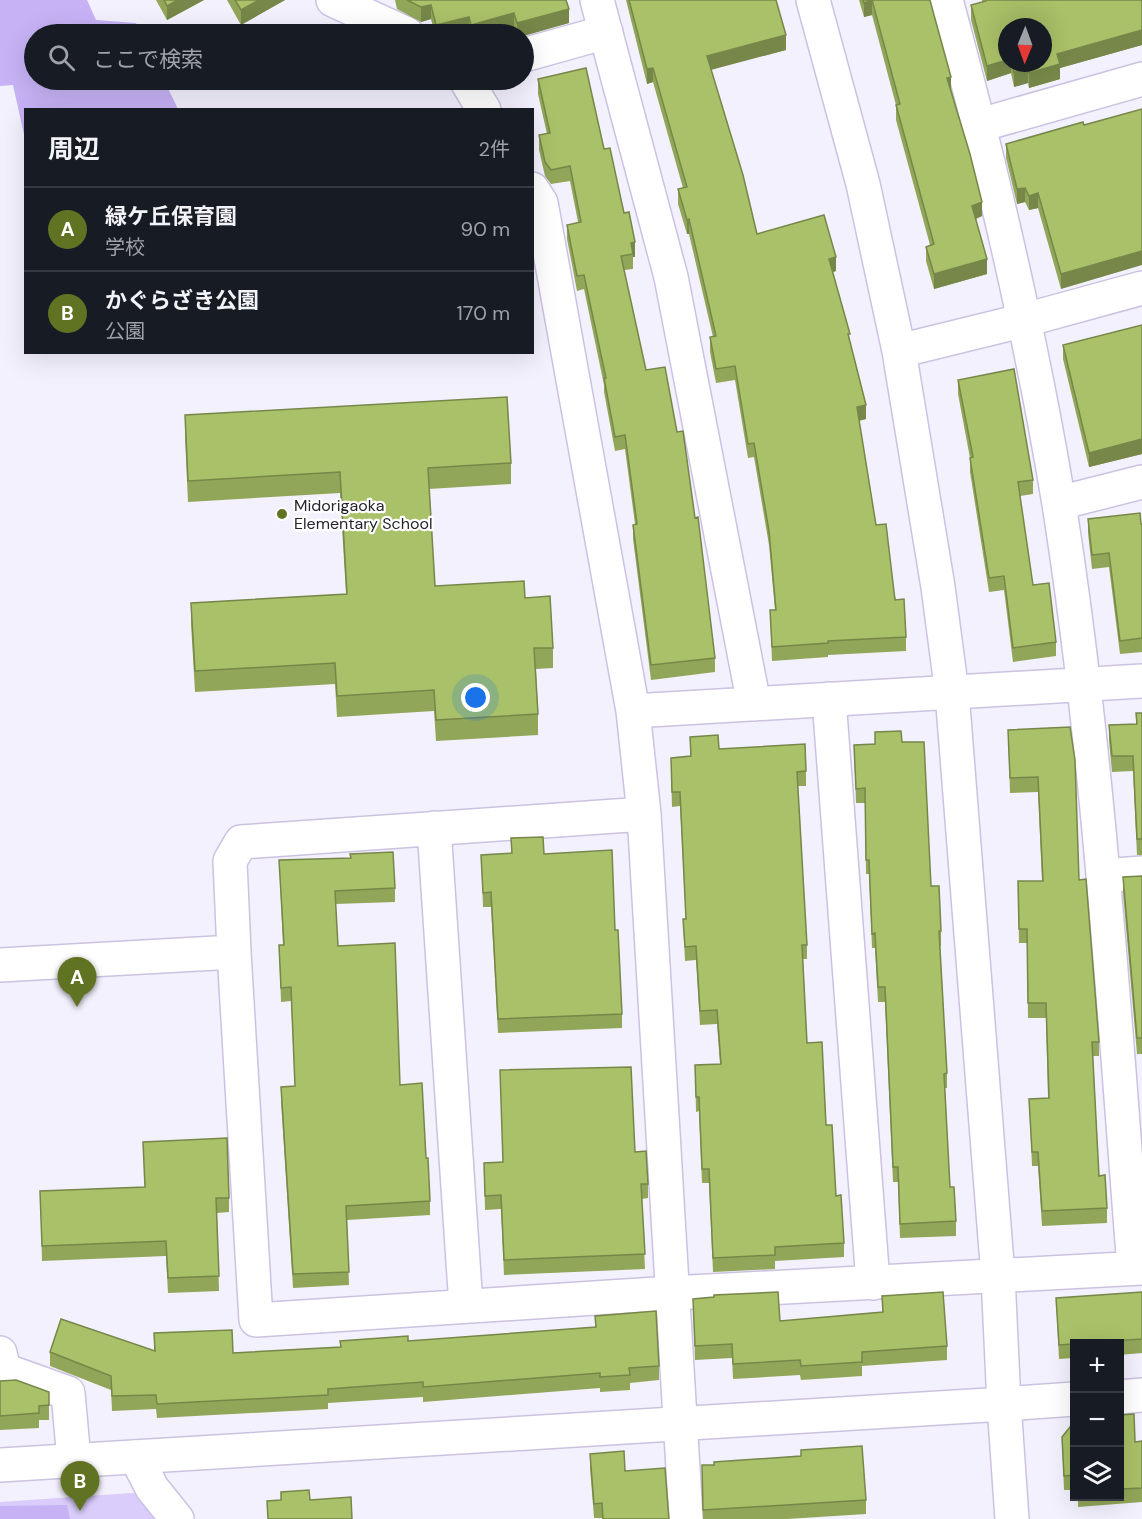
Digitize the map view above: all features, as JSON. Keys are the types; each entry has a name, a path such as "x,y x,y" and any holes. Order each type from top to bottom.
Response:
{"street":[{"path":"333,0 385,24"},
{"path":"597,0 671,277 754,704"},
{"path":"813,0 863,184 899,351 924,493 952,693 998,1276 1012,1519"},
{"path":"644,814 241,842 230,861 256,1320 672,1293 1138,1268 1130,1066 1102,876 1084,685 1059,504 1025,320 980,125 946,0"},
{"path":"534,52 606,32"},
{"path":"980,125 1142,80"},
{"path":"472,90 483,108"},
{"path":"534,192 541,203 633,711 644,814 686,1519"},
{"path":"899,351 1142,288"},
{"path":"1059,504 1142,482"},
{"path":"633,711 1142,681"},
{"path":"829,699 873,1283"},
{"path":"434,828 466,1306"},
{"path":"1102,876 1142,873"},
{"path":"0,965 234,952"},
{"path":"0,1353 4,1370 68,1393 74,1460"},
{"path":"1124,1397 1142,1395"},
{"path":"0,1465 1070,1400"},
{"path":"136,1457 152,1488 177,1519"}],"shaded area":[{"path":"0,0 87,0 96,20 136,24 24,24 24,90 169,90 178,108 24,108 24,134 13,85 0,86"},
{"path":"146,1492 167,1519 0,1519 0,1502"},
{"path":"67,1505 70,1519 0,1519 0,1506"}],"building":[{"path":"164,0 178,0 167,6"},
{"path":"235,0 259,0 241,10"},
{"path":"407,0 566,0 569,9 517,23 514,13 475,24 471,24 469,17 436,24 431,5 421,7"},
{"path":"629,0 776,0 786,35 707,56 743,175 757,234 824,215 836,257 829,259 850,334 848,334 866,405 857,407 876,525 886,524 895,600 904,599 906,637 828,641 828,643 772,647 770,610 776,610 769,531 754,443 748,444 735,366 716,369 710,337 716,336 689,219 687,220 678,189 687,187 653,68 647,69"},
{"path":"872,0 930,0 951,77 947,78 982,202 972,206 987,259 934,274 926,247 934,244 896,105 900,104"},
{"path":"1142,0 1142,30 1057,54 1060,64 1052,66 1052,18 998,18 998,63 987,66 971,5 986,1"},
{"path":"586,68 604,149 610,148 624,213 629,212 635,242 631,243 633,254 621,256 646,370 665,367 677,432 683,431 695,518 698,517 715,658 651,665 633,525 637,524 625,435 615,437 604,378 606,378 584,275 577,276 567,225 581,222 570,166 551,170 545,162 539,135 550,133 538,79"},
{"path":"1142,109 1142,251 1061,274 1038,193 1029,196 1025,188 1017,189 1006,144 1083,122 1084,125"},
{"path":"1142,325 1142,439 1089,453 1063,345"},
{"path":"1014,369 1033,480 1018,482 1033,585 1049,583 1056,642 1013,648 1004,576 989,578 970,458 973,457 958,380"},
{"path":"507,397 511,463 428,468 435,586 524,581 525,598 550,596 553,648 534,648 538,714 436,720 434,690 337,696 335,663 195,671 191,603 347,594 340,472 188,481 185,415"},
{"path":"1140,513 1142,524 1142,638 1120,641 1109,553 1092,555 1088,519"},
{"path":"1136,713 1142,713 1142,839 1137,839 1133,756 1112,756 1109,725 1137,724"},
{"path":"1070,727 1075,760 1079,880 1086,879 1099,1042 1092,1042 1099,1176 1105,1175 1107,1208 1042,1211 1038,1152 1032,1152 1029,1099 1049,1098 1046,1003 1028,1003 1027,929 1019,929 1018,881 1043,881 1038,777 1010,778 1008,730"},
{"path":"901,731 902,742 924,742 931,886 939,886 941,931 939,931 947,1073 944,1074 950,1187 954,1187 956,1221 900,1224 898,1167 893,1167 885,987 878,987 875,933 872,934 869,860 866,860 865,788 856,789 854,745 875,744 875,732"},
{"path":"718,735 719,749 805,744 806,771 797,772 807,945 802,945 807,1043 822,1042 826,1125 832,1125 836,1196 841,1195 844,1243 775,1247 775,1255 713,1258 709,1169 702,1169 699,1097 696,1097 695,1065 721,1064 717,1010 700,1011 696,946 685,947 683,919 686,919 680,792 672,792 671,758 691,756 690,737"},
{"path":"543,837 544,854 612,850 615,930 618,930 622,1014 498,1019 491,892 483,893 481,855 512,853 511,838"},
{"path":"393,852 395,888 335,891 338,946 395,943 400,1085 422,1083 430,1201 346,1206 349,1272 293,1274 281,1087 295,1086 291,987 281,988 279,945 284,945 279,860 351,858 350,854"},
{"path":"1142,876 1142,1038 1137,1038 1123,877"},
{"path":"631,1067 635,1152 646,1151 648,1184 641,1184 645,1254 504,1260 501,1195 485,1196 484,1163 503,1162 500,1070"},
{"path":"227,1138 229,1198 216,1198 219,1276 168,1278 166,1241 42,1246 40,1191 145,1187 143,1142"},
{"path":"778,1292 780,1321 883,1312 882,1296 943,1292 947,1346 862,1352 862,1362 801,1366 800,1360 733,1364 732,1344 695,1346 693,1299 714,1297 714,1295"},
{"path":"1142,1292 1142,1339 1070,1339 1070,1344 1059,1345 1056,1298"},
{"path":"656,1311 659,1366 629,1368 630,1375 600,1377 600,1373 423,1387 423,1382 328,1389 328,1395 157,1404 156,1395 112,1396 111,1376 50,1352 61,1319 155,1351 154,1333 232,1330 233,1353 341,1347 340,1341 408,1336 408,1341 596,1327 595,1316"},
{"path":"16,1380 49,1392 49,1405 39,1406 39,1413 0,1416 0,1381"},
{"path":"1134,1414 1135,1442 1142,1441 1142,1488 1124,1489 1124,1415"},
{"path":"1070,1427 1070,1475 1064,1476 1062,1437"},
{"path":"862,1446 866,1500 703,1510 702,1465 714,1465 714,1462 801,1456 801,1450"},
{"path":"624,1451 625,1471 665,1468 669,1519 603,1519 602,1503 594,1504 590,1454"},
{"path":"309,1490 310,1500 351,1497 352,1519 268,1519 267,1501 281,1500 281,1492"}],"place":[{"name":"Midorigaoka Elementary School","path":"282,514"},
{"name":"緑ケ丘保育園","path":"77,1007"},
{"name":"かぐらざき公園","path":"80,1511"}]}
